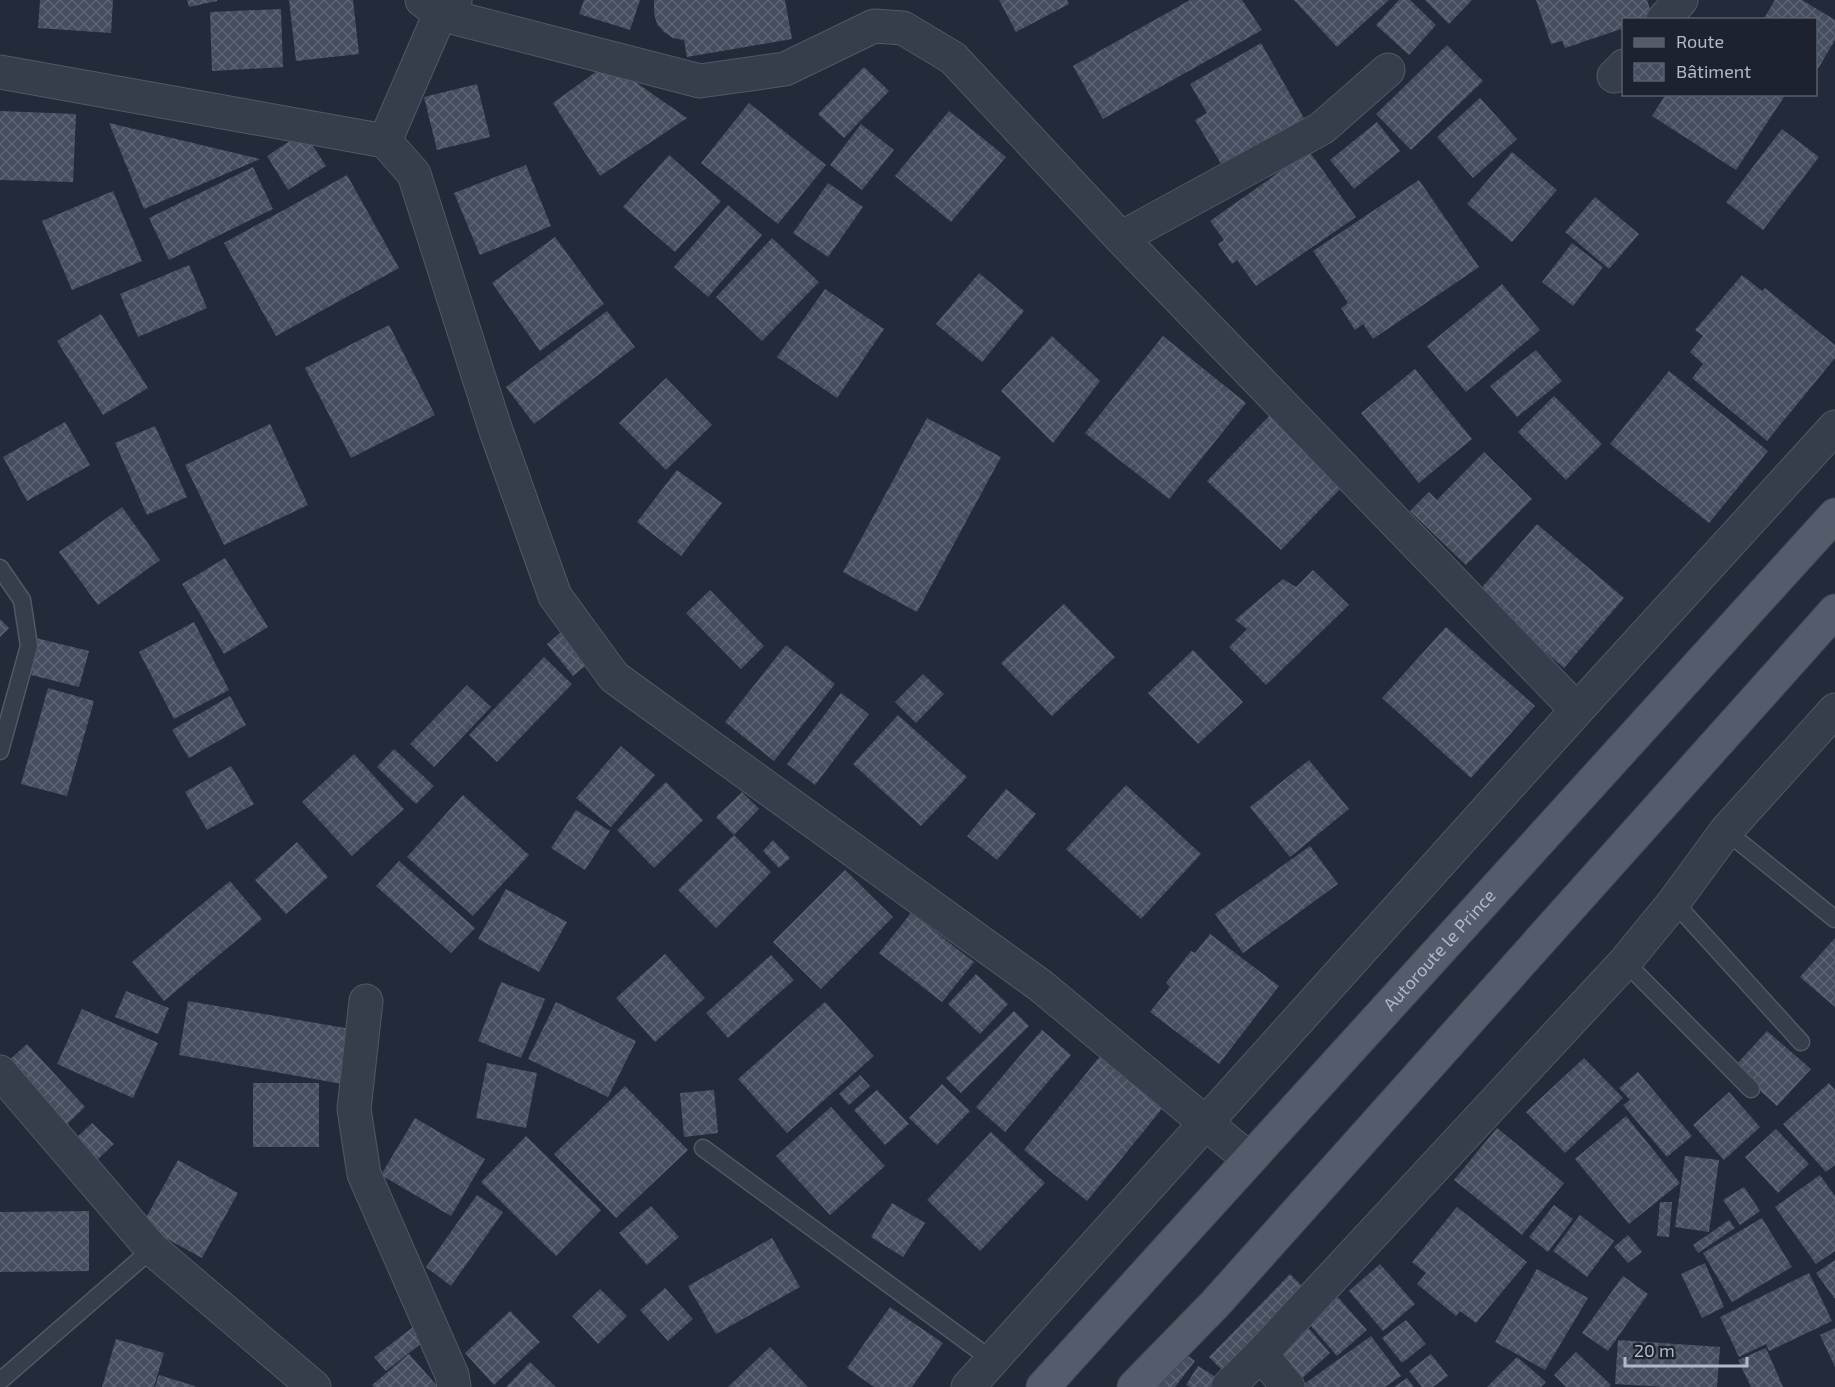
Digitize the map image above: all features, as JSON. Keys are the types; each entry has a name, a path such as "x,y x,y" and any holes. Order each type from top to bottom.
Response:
{"main road":[{"name":"Autoroute le Prince","path":"1043,1387 1835,515"},
{"path":"1134,1387 1215,1304 1835,611"}],"street":[{"path":"1666,18 1681,0"},
{"path":"385,141 440,5 700,81 785,69 874,26 903,28 953,58 1121,238 1577,710"},
{"path":"1121,238 1322,128 1388,70"},
{"path":"0,72 385,141 414,174 495,428 555,596 614,677 1041,986 1249,1158"},
{"path":"968,1387 1835,427"},
{"path":"1228,1387 1625,962 1674,902 1726,831 1835,710"},
{"path":"366,1001 354,1109 364,1174 452,1375 454,1387"},
{"path":"0,1072 152,1249 314,1387"},
{"path":"1261,1354 1288,1387"}],"lane":[{"path":"0,568 22,600 29,646 0,752"},
{"path":"1726,831 1835,919"},
{"path":"1674,902 1801,1042"},
{"path":"1625,962 1751,1089"},
{"path":"704,1148 992,1360"},
{"path":"0,1381 152,1249"}],"building":[{"path":"40,0 113,0 111,33 38,28"},
{"path":"187,0 217,0 217,1 189,7"},
{"path":"289,0 353,0 359,54 296,61"},
{"path":"584,0 640,0 630,30 579,14"},
{"path":"654,0 785,0 792,39 687,57 684,40 673,38 657,24"},
{"path":"999,0 1067,0 1069,4 1016,32"},
{"path":"1190,0 1242,0 1262,30 1103,119 1073,66"},
{"path":"1294,0 1389,0 1337,47"},
{"path":"1399,0 1410,0 1436,25 1409,55 1376,25"},
{"path":"1425,0 1472,0 1449,24"},
{"path":"1536,0 1647,0 1653,18 1622,18 1622,29 1565,48 1562,41 1551,44"},
{"path":"1775,0 1802,0 1835,20 1835,40 1817,70 1817,18 1764,18"},
{"path":"281,9 283,67 212,71 210,12"},
{"path":"1261,43 1306,122 1224,169 1195,120 1207,113 1190,84"},
{"path":"1447,45 1483,81 1411,150 1376,114"},
{"path":"608,63 687,118 600,176 553,103"},
{"path":"864,67 889,91 844,138 818,114"},
{"path":"477,84 490,137 437,150 424,97"},
{"path":"1665,96 1785,96 1736,170 1652,116"},
{"path":"1480,98 1517,139 1473,178 1437,137"},
{"path":"749,103 826,165 778,224 701,163"},
{"path":"0,111 76,114 73,182 0,180"},
{"path":"949,111 1006,157 951,222 895,176"},
{"path":"1377,122 1400,151 1354,189 1330,160"},
{"path":"109,123 260,159 144,209"},
{"path":"861,124 894,150 862,190 830,165"},
{"path":"1782,129 1819,157 1763,230 1726,202"},
{"path":"304,132 326,166 288,190 267,156"},
{"path":"1309,151 1356,217 1256,286 1237,260 1232,264 1218,244 1224,240 1210,221"},
{"path":"1512,152 1557,190 1512,242 1467,204"},
{"path":"669,155 721,201 675,252 623,207"},
{"path":"526,165 551,226 480,255 454,193"},
{"path":"253,167 273,209 169,260 149,218"},
{"path":"347,175 399,268 276,336 224,243"},
{"path":"1419,180 1479,267 1373,339 1363,324 1355,330 1341,308 1348,303 1313,251"},
{"path":"828,183 863,207 828,257 793,233"},
{"path":"113,191 142,261 72,290 42,221"},
{"path":"1595,197 1639,234 1609,269 1565,232"},
{"path":"728,205 762,235 708,297 674,267"},
{"path":"555,237 604,304 540,351 492,283"},
{"path":"772,238 819,282 762,341 716,297"},
{"path":"1572,243 1603,267 1573,306 1542,282"},
{"path":"189,265 207,308 138,337 120,294"},
{"path":"979,273 1024,311 982,362 936,324"},
{"path":"1742,275 1762,291 1765,288 1835,345 1835,358 1767,441 1692,378 1703,364 1690,352 1703,336 1695,330"},
{"path":"1502,284 1540,330 1466,392 1427,346"},
{"path":"825,289 884,329 837,398 777,357"},
{"path":"607,311 635,347 534,424 506,387"},
{"path":"101,314 148,388 103,415 57,341"},
{"path":"389,325 435,415 351,458 305,368"},
{"path":"1052,336 1100,381 1053,443 1001,391"},
{"path":"1163,336 1246,403 1169,499 1085,433"},
{"path":"1536,350 1562,381 1517,417 1490,386"},
{"path":"1415,369 1472,439 1419,483 1361,413"},
{"path":"1669,371 1768,451 1709,523 1610,444"},
{"path":"666,378 712,425 666,470 619,423"},
{"path":"1554,396 1602,444 1566,480 1518,432"},
{"path":"1270,415 1343,486 1281,550 1207,481"},
{"path":"927,418 1001,457 917,612 843,572"},
{"path":"65,422 90,465 27,501 3,457"},
{"path":"270,424 308,505 224,545 185,465"},
{"path":"155,426 187,497 147,515 115,443"},
{"path":"1484,452 1532,499 1466,565 1410,511 1429,492 1437,500"},
{"path":"677,470 722,503 681,556 637,522"},
{"path":"122,507 160,560 98,605 59,552"},
{"path":"1537,524 1624,598 1564,668 1477,593"},
{"path":"225,558 268,627 224,654 182,584"},
{"path":"1313,570 1349,605 1266,685 1229,647 1247,629 1235,620 1283,579 1296,587"},
{"path":"710,590 764,646 741,669 686,613"},
{"path":"1064,604 1115,657 1052,716 1001,663"},
{"path":"0,619 9,628 0,637"},
{"path":"194,622 229,690 174,719 139,652"},
{"path":"569,625 596,657 573,676 547,644"},
{"path":"1446,627 1535,706 1471,778 1382,698"},
{"path":"36,638 89,651 79,687 27,674"},
{"path":"786,645 835,684 774,761 725,722"},
{"path":"1193,650 1243,702 1198,744 1148,693"},
{"path":"544,657 572,684 497,762 469,735"},
{"path":"923,674 944,694 916,723 895,702"},
{"path":"467,685 491,707 434,767 410,744"},
{"path":"48,688 94,701 67,796 21,784"},
{"path":"841,693 869,714 815,785 787,764"},
{"path":"230,696 246,725 189,758 172,730"},
{"path":"898,715 967,777 921,826 853,764"},
{"path":"621,746 655,775 611,827 576,798"},
{"path":"394,749 434,786 416,804 377,767"},
{"path":"354,754 404,809 352,856 302,802"},
{"path":"1309,760 1349,809 1290,857 1250,807"},
{"path":"231,766 254,804 207,830 185,792"},
{"path":"666,782 703,820 654,868 617,830"},
{"path":"1126,785 1201,854 1141,919 1066,849"},
{"path":"1006,789 1036,814 997,860 967,836"},
{"path":"742,792 759,809 734,835 716,817"},
{"path":"463,795 529,855 473,916 407,857"},
{"path":"576,810 610,831 585,870 551,848"},
{"path":"734,835 771,872 716,928 678,890"},
{"path":"773,840 790,858 779,868 763,851"},
{"path":"297,842 328,877 286,914 255,880"},
{"path":"1310,846 1338,884 1243,953 1215,914"},
{"path":"399,861 475,928 451,953 376,886"},
{"path":"845,870 893,917 821,989 773,942"},
{"path":"230,881 262,919 164,1001 132,962"},
{"path":"506,889 567,922 539,972 478,939"},
{"path":"911,913 974,962 942,1002 879,953"},
{"path":"1210,934 1279,986 1219,1064 1150,1012 1170,987 1166,983 1191,951 1195,953"},
{"path":"1835,938 1835,1007 1800,977"},
{"path":"665,954 705,998 655,1042 616,998"},
{"path":"771,955 794,980 728,1038 706,1013"},
{"path":"976,974 1008,1004 980,1034 948,1004"},
{"path":"501,982 545,999 521,1058 478,1041"},
{"path":"126,991 169,1008 158,1034 115,1017"},
{"path":"188,1001 357,1030 348,1085 179,1055"},
{"path":"556,1002 636,1041 608,1097 528,1059"},
{"path":"825,1002 874,1056 787,1133 738,1079"},
{"path":"82,1009 158,1043 133,1098 57,1064"},
{"path":"1014,1011 1029,1026 961,1093 946,1078"},
{"path":"1042,1030 1071,1055 1005,1132 976,1107"},
{"path":"1767,1031 1811,1069 1777,1106 1734,1067"},
{"path":"27,1044 85,1107 65,1126 6,1063"},
{"path":"1101,1055 1165,1105 1087,1201 1024,1150"},
{"path":"1584,1058 1623,1098 1565,1153 1526,1112"},
{"path":"487,1063 537,1073 526,1128 476,1118"},
{"path":"1638,1072 1692,1136 1667,1157 1623,1105 1630,1100 1619,1088"},
{"path":"860,1075 870,1086 849,1105 839,1094"},
{"path":"253,1083 319,1083 319,1147 253,1147"},
{"path":"1829,1083 1835,1090 1835,1165 1826,1172 1783,1124"},
{"path":"942,1084 970,1111 937,1145 909,1118"},
{"path":"625,1086 688,1150 616,1218 554,1154"},
{"path":"714,1090 718,1133 684,1137 680,1093"},
{"path":"877,1090 909,1124 885,1145 854,1110"},
{"path":"1729,1092 1760,1127 1724,1160 1693,1125"},
{"path":"831,1107 885,1166 830,1215 776,1156"},
{"path":"1626,1116 1680,1183 1629,1224 1575,1159"},
{"path":"415,1118 485,1159 451,1216 381,1175"},
{"path":"92,1123 114,1144 95,1162 73,1141"},
{"path":"1497,1128 1564,1183 1522,1235 1454,1180"},
{"path":"1776,1129 1809,1164 1778,1193 1745,1157"},
{"path":"991,1132 1045,1183 980,1251 927,1200"},
{"path":"526,1136 601,1210 556,1256 481,1182"},
{"path":"1685,1156 1719,1160 1709,1232 1675,1227"},
{"path":"178,1160 238,1193 202,1258 142,1225"},
{"path":"1820,1175 1835,1196 1835,1251 1816,1264 1775,1207"},
{"path":"1744,1187 1760,1211 1740,1225 1723,1200"},
{"path":"477,1195 503,1212 451,1286 426,1267"},
{"path":"1660,1202 1672,1202 1669,1237 1657,1236"},
{"path":"892,1203 925,1223 903,1257 871,1237"},
{"path":"1554,1205 1573,1219 1548,1252 1529,1237"},
{"path":"651,1206 679,1237 647,1265 619,1233"},
{"path":"1457,1207 1527,1262 1476,1323 1460,1311 1456,1316 1417,1284 1426,1273 1412,1262"},
{"path":"89,1211 89,1271 0,1272 0,1212"},
{"path":"1580,1215 1614,1241 1587,1277 1553,1251"},
{"path":"1762,1218 1792,1267 1732,1302 1703,1253"},
{"path":"1729,1220 1735,1228 1698,1253 1693,1245"},
{"path":"1628,1235 1642,1252 1628,1263 1614,1247"},
{"path":"772,1238 800,1287 716,1334 688,1286"},
{"path":"1835,1260 1835,1299 1816,1273"},
{"path":"1705,1263 1724,1307 1702,1318 1681,1274"},
{"path":"1380,1264 1415,1304 1383,1331 1349,1291"},
{"path":"1537,1269 1588,1298 1545,1370 1495,1342"},
{"path":"1809,1273 1832,1321 1769,1351 1766,1344 1739,1357 1720,1317"},
{"path":"1290,1274 1307,1291 1225,1373 1209,1357"},
{"path":"1623,1276 1648,1294 1608,1351 1582,1333"},
{"path":"665,1288 693,1319 668,1341 640,1310"},
{"path":"600,1289 627,1316 598,1344 572,1316"},
{"path":"1335,1294 1367,1330 1337,1356 1305,1319"},
{"path":"890,1307 943,1343 912,1387 874,1387 847,1368"},
{"path":"510,1311 540,1342 494,1385 465,1353"},
{"path":"1406,1320 1426,1344 1402,1363 1382,1338"},
{"path":"421,1321 432,1335 386,1371 374,1357"},
{"path":"1305,1324 1330,1353 1299,1381 1274,1352"},
{"path":"1835,1328 1835,1367 1820,1335"},
{"path":"1371,1336 1401,1376 1385,1387 1300,1387"},
{"path":"116,1339 164,1353 154,1387 102,1387"},
{"path":"1618,1340 1720,1347 1717,1387 1615,1384"},
{"path":"770,1347 808,1387 728,1387"},
{"path":"1766,1348 1783,1387 1751,1387 1738,1360"},
{"path":"1180,1350 1195,1361 1175,1387 1152,1387"},
{"path":"1576,1352 1611,1385 1609,1387 1566,1387 1554,1375"},
{"path":"409,1354 438,1387 374,1387 372,1385"},
{"path":"1431,1354 1448,1376 1433,1387 1422,1387 1409,1371"},
{"path":"1517,1357 1546,1382 1541,1387 1487,1387"},
{"path":"530,1362 556,1387 506,1387"},
{"path":"1198,1366 1216,1377 1210,1387 1186,1385"},
{"path":"159,1375 195,1386 195,1387 155,1387"},
{"path":"1407,1378 1414,1387 1394,1387"}]}
